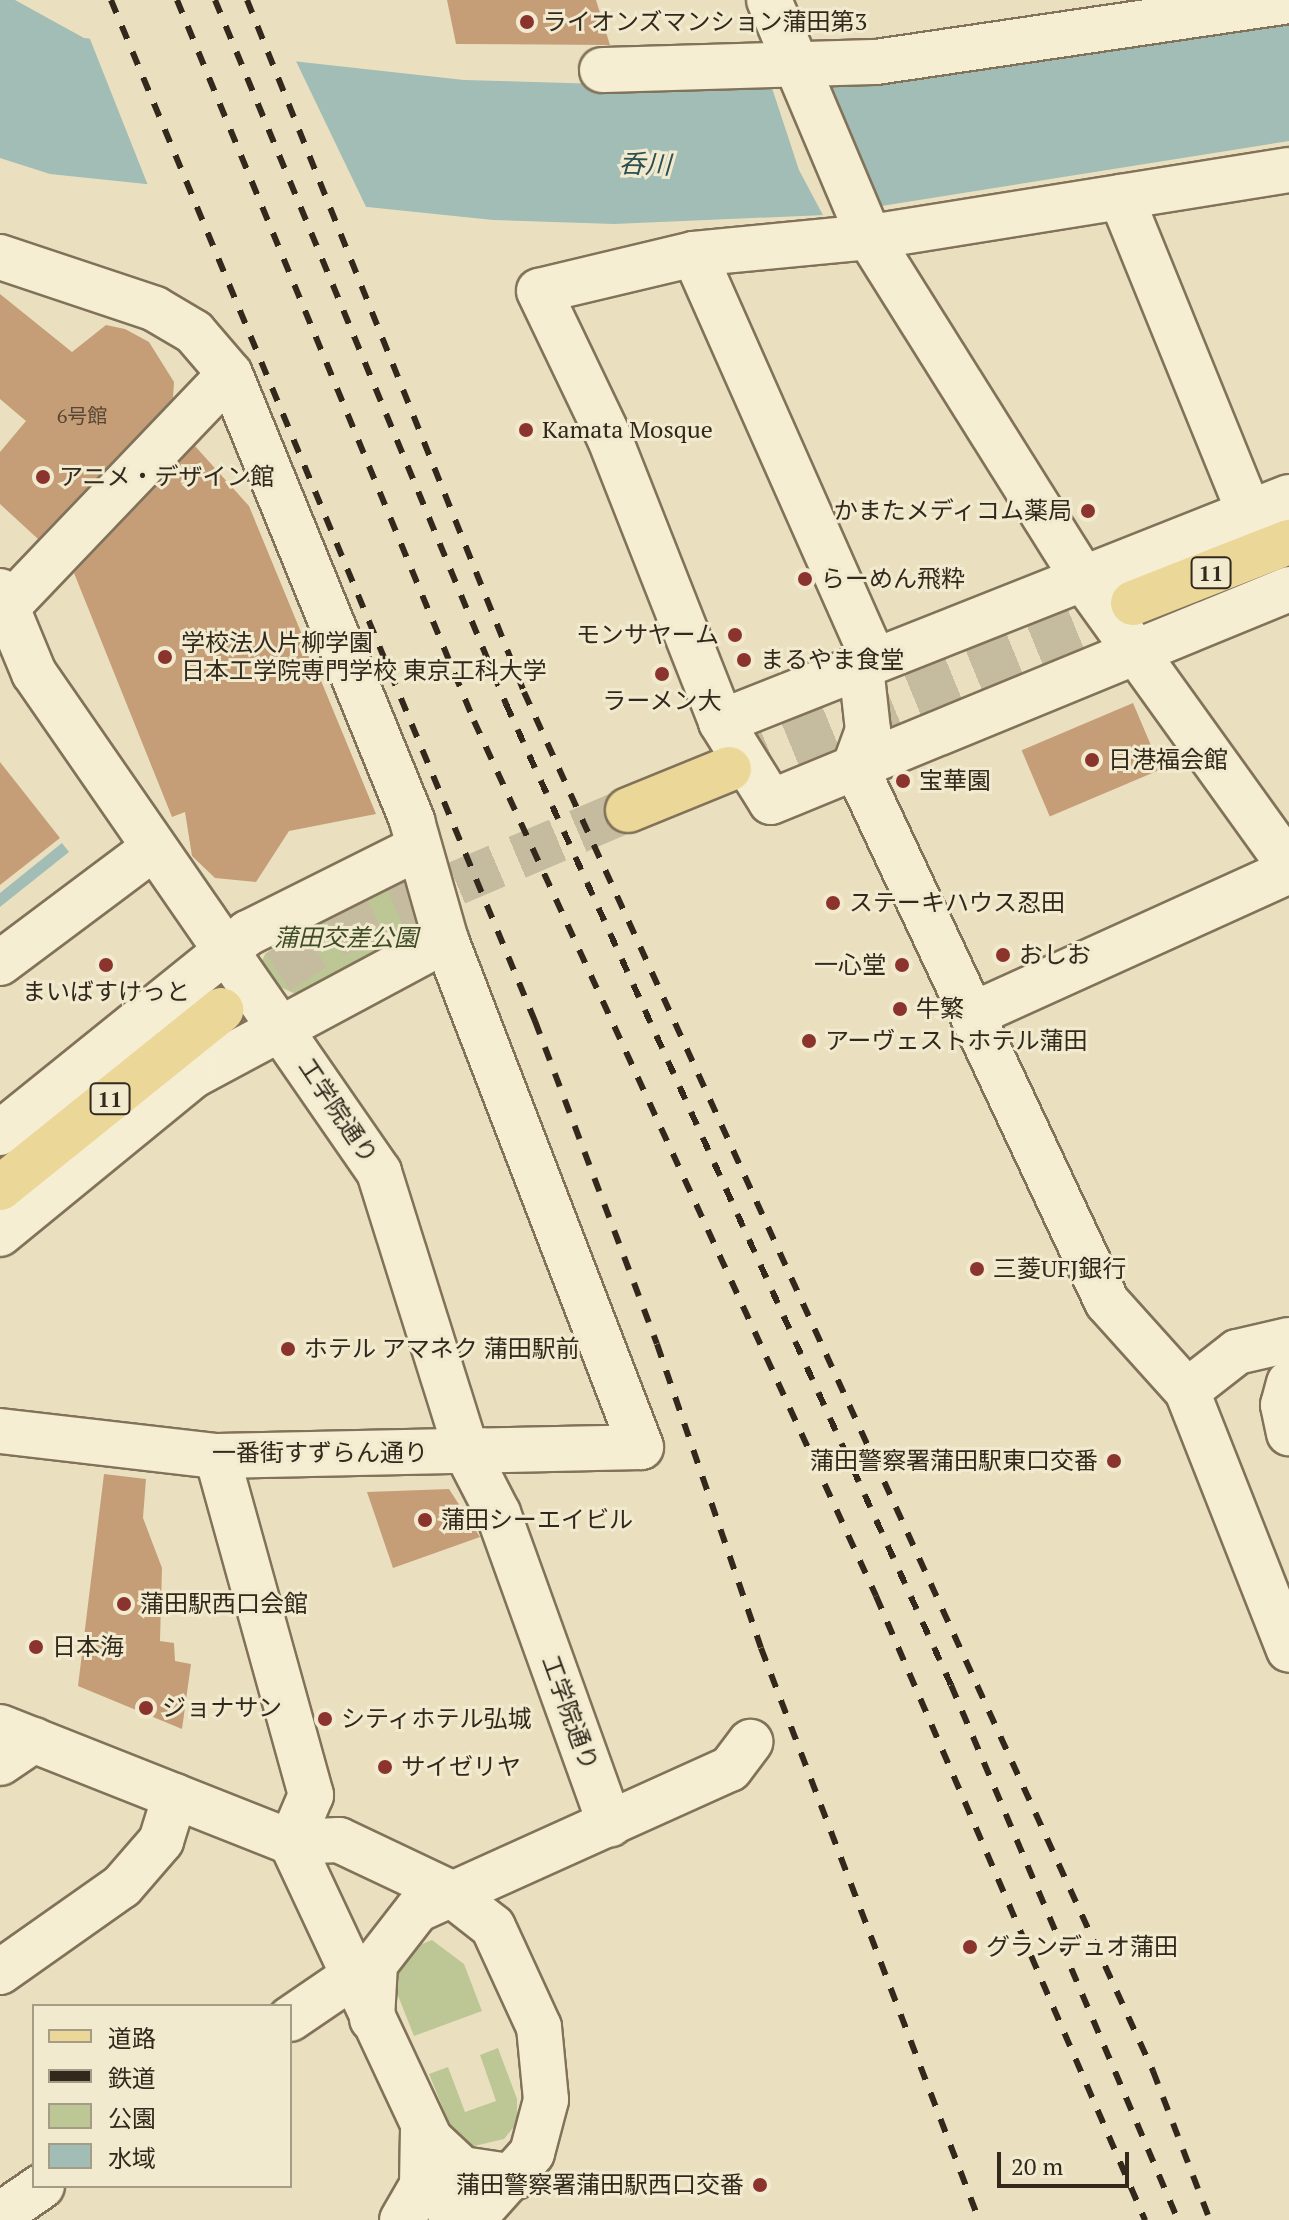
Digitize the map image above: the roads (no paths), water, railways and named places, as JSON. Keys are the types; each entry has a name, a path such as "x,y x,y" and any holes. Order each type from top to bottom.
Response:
{"main road":[{"name":"11","path":"1133,603 1289,542"},
{"path":"628,810 729,769"},
{"name":"11","path":"0,1188 221,1010"}],"street":[{"path":"769,0 794,74 865,227 1082,577 1289,868 974,1014"},
{"path":"602,70 794,74 1289,1"},
{"path":"1289,170 1121,197 865,227 694,254 539,291 622,466 721,722 771,802 1289,589"},
{"path":"1121,197 1249,513"},
{"path":"694,254 867,644 861,667 868,730 855,765 1107,1302 1187,1391 1289,1650"},
{"path":"0,257 155,309 194,332 230,374 412,821 416,849 446,940 278,1025 194,1075 0,1234"},
{"path":"5,598 230,374"},
{"path":"721,722 1289,497"},
{"name":"工学院通り","path":"5,598 34,673 379,1172 467,1453 498,1513 610,1824"},
{"path":"0,963 154,848"},
{"path":"3,1125 225,950 416,849"},
{"name":"一番街すずらん通り","path":"0,1431 217,1456 641,1447 446,940"},
{"path":"1187,1391 1237,1352 1289,1340"},
{"path":"1289,1383 1289,1433"},
{"path":"217,1456 311,1795 291,1842 350,1978 423,2127 452,2220"},
{"path":"372,2019 381,1954 417,1910 447,1891 610,1824 730,1769 750,1742"},
{"path":"11,1743 175,1796 291,1842 339,1840 447,1891 478,1911 506,1944 539,2027 544,2127 515,2177 472,2220"},
{"path":"0,1972 122,1886 161,1841 175,1796"},
{"path":"292,2018 350,1978"},
{"path":"423,2127 462,2169 515,2177"},
{"path":"402,2220 422,2186 423,2127"},
{"path":"0,2215 39,2188"}],"water":[{"name":"呑川","path":"0,0 15,0 84,38 464,80 770,89 1289,13 1289,141 825,215 614,224 493,220 50,174 0,158"},
{"path":"62,843 69,852 0,907 0,893"}],"tunnel":[{"path":"729,769 1133,603"},
{"path":"223,1009 335,935 628,810"}],"railway":[{"path":"111,0 535,1021 657,1344 761,1648 979,2220"},
{"path":"177,0 474,721 876,1596 1145,2220"},
{"path":"215,0 506,704 951,1685 1178,2220"},
{"path":"247,0 524,692 1153,2071 1210,2220"}],"place":[{"name":"ライオンズマンション蒲田第3","path":"527,22"},
{"name":"Kamata Mosque","path":"526,430"},
{"name":"アニメ・デザイン館","path":"43,477"},
{"name":"かまたメディコム薬局","path":"1088,511"},
{"name":"らーめん飛粋","path":"805,579"},
{"name":"モンサヤーム","path":"735,635"},
{"name":"学校法人片柳学園 日本工学院専門学校 東京工科大学","path":"165,657"},
{"name":"まるやま食堂","path":"744,660"},
{"name":"ラーメン大","path":"662,674"},
{"name":"日港福会館","path":"1092,760"},
{"name":"宝華園","path":"903,781"},
{"name":"ステーキハウス忍田","path":"833,903"},
{"name":"おしお","path":"1003,955"},
{"name":"まいばすけっと","path":"106,965"},
{"name":"一心堂","path":"902,965"},
{"name":"牛繁","path":"900,1009"},
{"name":"アーヴェストホテル蒲田","path":"809,1041"},
{"name":"三菱UFJ銀行","path":"977,1269"},
{"name":"ホテル アマネク 蒲田駅前","path":"288,1349"},
{"name":"蒲田警察署蒲田駅東口交番","path":"1114,1461"},
{"name":"蒲田シーエイビル","path":"425,1520"},
{"name":"蒲田駅西口会館","path":"124,1604"},
{"name":"日本海","path":"36,1647"},
{"name":"ジョナサン","path":"146,1708"},
{"name":"シティホテル弘城","path":"325,1719"},
{"name":"サイゼリヤ","path":"385,1767"},
{"name":"グランデュオ蒲田","path":"970,1947"},
{"name":"蒲田警察署蒲田駅西口交番","path":"760,2185"}],"park label":[{"name":"蒲田交差公園","path":"346,938"}]}
